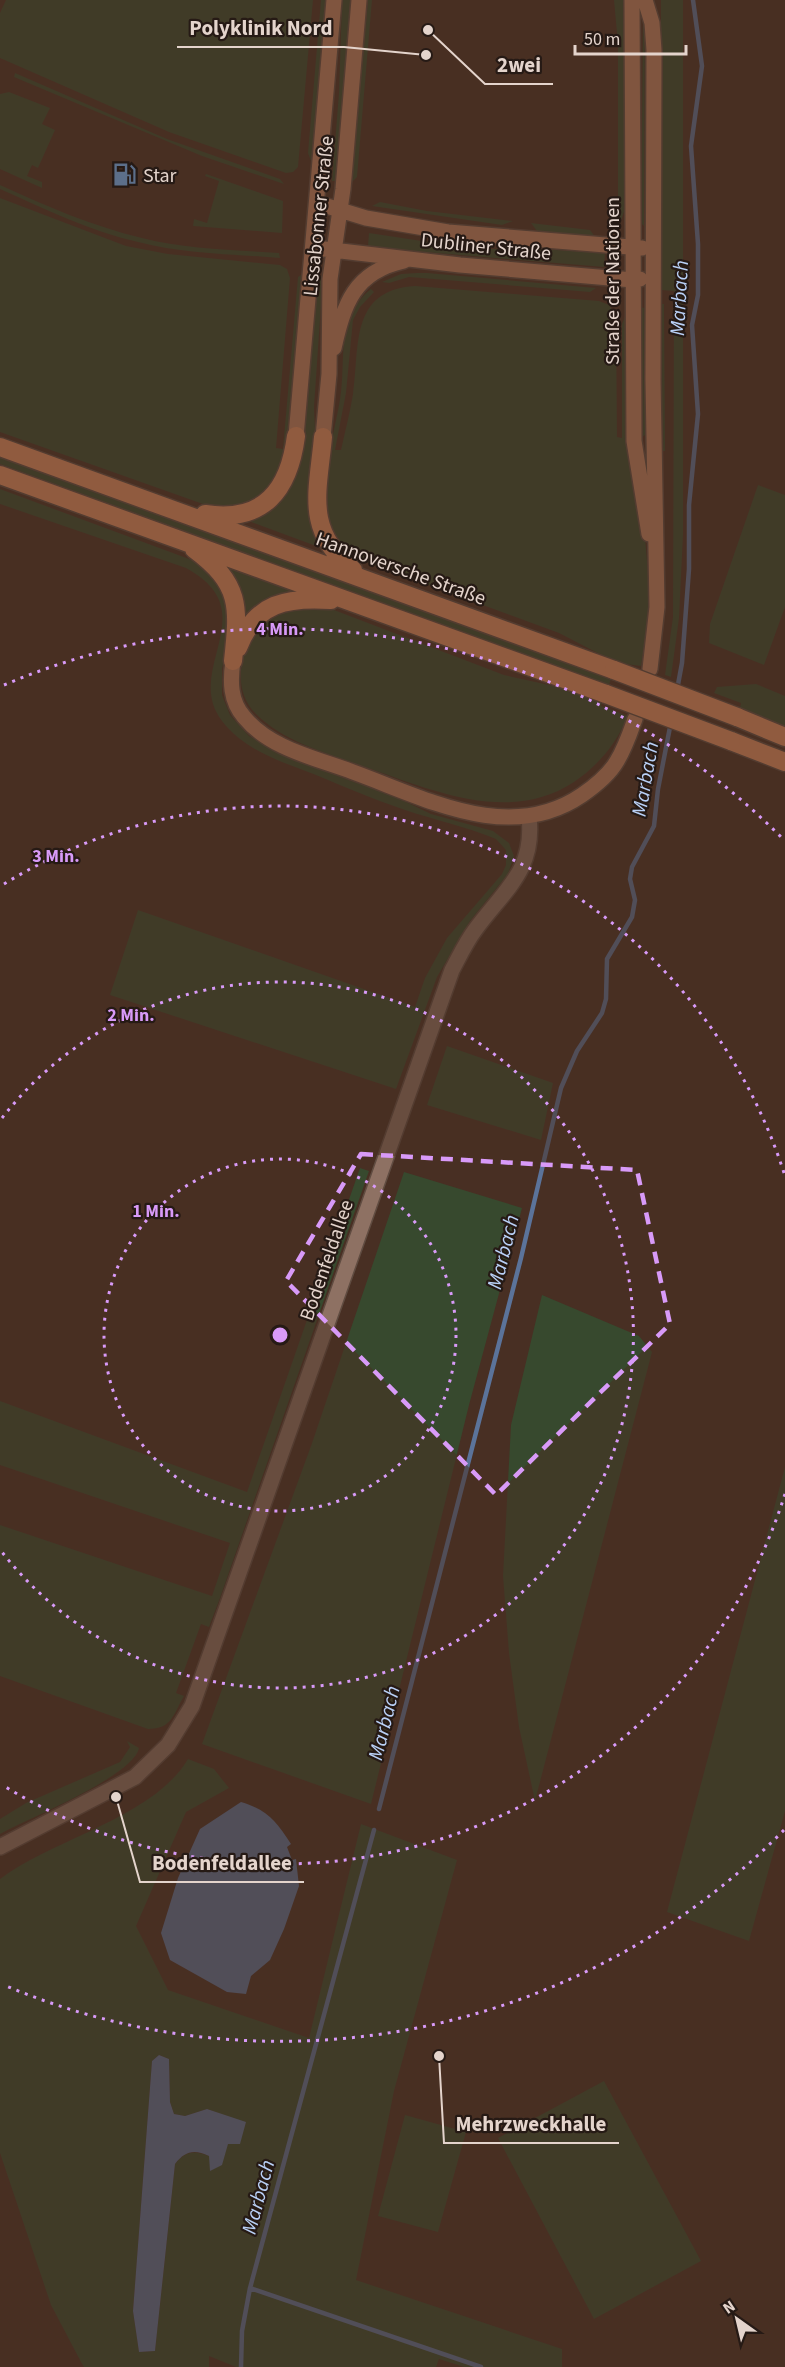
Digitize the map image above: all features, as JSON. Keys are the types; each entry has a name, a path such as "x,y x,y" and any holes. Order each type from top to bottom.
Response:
{"highway":[{"path":"176,509 228,516 258,507 272,497 285,480 296,436"},
{"path":"323,437 317,512 321,531 331,549 362,577"},
{"name":"Hannoversche Straße","path":"0,447 176,509 614,670 785,737"},
{"path":"0,475 354,601 785,762"},
{"path":"166,534 209,561 228,581 237,605 233,661"},
{"path":"233,661 251,624 274,605 298,598 354,601"}],"main road":[{"name":"Lissabonner Straße","path":"296,436 334,0"},
{"name":"Lissabonner Straße","path":"323,437 329,374 328,316 333,250 340,210 359,0"},
{"name":"Straße der Nationen","path":"632,0 634,441 640,489 655,560"},
{"name":"Straße der Nationen","path":"645,0 652,23 654,50 653,264 657,607 650,669"},
{"name":"Dubliner Straße","path":"317,203 366,218 448,232 642,248 653,264"},
{"name":"Dubliner Straße","path":"312,248 633,280"},
{"path":"329,374 343,308 353,291 389,266 415,260"},
{"path":"633,280 648,275 653,264"},
{"path":"233,661 231,682 238,709 249,722 278,743 459,811 484,817 529,817 571,802 606,775 617,761 635,719"}],"street":[{"name":"Bodenfeldallee","path":"0,1847 135,1777 168,1745 192,1706 452,970 475,930 518,877 528,854 529,817"}],"highlighted area":[{"path":"361,1154 637,1170 670,1324 496,1495 286,1281"}],"green space":[{"path":"6,0 313,0 298,167 293,172 286,173 169,132 0,58 0,13"},
{"path":"321,0 326,0 312,164 308,153"},
{"path":"342,0 352,0 337,181 332,181 339,93"},
{"path":"368,0 372,0 357,177 352,182"},
{"path":"614,0 623,0 624,28 624,212 618,229 618,44"},
{"path":"661,0 683,0 683,535 679,618 671,677 665,675 673,617 674,291 661,290"},
{"path":"643,19 645,20 644,226 641,223"},
{"path":"15,73 167,139 280,179 284,184 202,156 14,77"},
{"path":"9,92 50,108 42,124 55,130 38,168 32,165 27,176 42,182 42,188 0,169 0,94"},
{"path":"206,174 283,201 282,233 193,226 194,219 207,223 219,181 205,176"},
{"path":"0,185 52,208 142,238 193,247 279,253 280,258 173,249 120,237 51,212 0,189"},
{"path":"0,198 126,246 168,254 280,265 287,269 290,278 276,448 283,449 298,277 302,274 286,458 266,494 237,507 203,504 0,432"},
{"path":"380,202 427,211 513,221 502,225 372,206"},
{"path":"531,223 590,230 596,238 537,231"},
{"path":"369,233 475,249 541,249 605,253 604,267 376,248 368,246"},
{"path":"427,273 596,288 590,292 409,277 389,283 382,282 401,274"},
{"path":"316,275 323,276 314,407 320,543 316,546 251,522 300,461 307,407"},
{"path":"415,286 599,301 609,305 616,315 617,437 622,438 622,324 626,314 649,584 649,617 641,666 617,663 559,633 371,564 342,545 332,532 326,515 324,486 339,406 346,327 349,318 358,302 371,289 374,292 360,307 353,320 346,393 335,450 341,450 353,394 358,340 368,310 378,298 394,290"},
{"path":"661,304 664,304 665,451 661,451"},
{"path":"639,307 645,308 645,435 641,438"},
{"path":"0,457 611,679 609,685 0,464"},
{"path":"758,485 785,495 785,607 764,665 709,643 710,624"},
{"path":"0,489 200,563 226,591 231,626 222,669 222,695 230,715 249,736 291,759 396,797 431,814 493,831 509,843 514,856 508,874 470,921 437,977 396,1089 110,995 138,910 415,1007 425,978 447,938 502,874 506,865 506,850 496,839 371,798 253,748 222,721 212,701 211,681 222,622 220,603 209,585 186,568 0,504"},
{"path":"230,567 293,589 248,618 244,618 243,597 228,570"},
{"path":"321,605 504,675 563,688 602,702 601,706 628,716 606,753 583,775 549,795 523,801 497,802 443,793 322,752 293,740 267,724 256,714 247,701 242,687 241,672 243,657 249,643 268,619 285,609"},
{"path":"756,684 785,696 785,727 740,708 741,703 714,693 717,687"},
{"path":"447,1046 553,1083 541,1140 427,1105"},
{"path":"360,1168 369,1171 220,1598 209,1627 201,1624 176,1693 184,1696 171,1720 162,1727 148,1729 0,1676 0,1525 212,1596 230,1543 0,1465 0,1401 247,1492"},
{"path":"404,1172 522,1208 469,1405 371,1804 202,1744 311,1446"},
{"path":"542,1295 639,1336 652,1352 535,1801 519,1727 509,1653 503,1576 511,1425"},
{"path":"785,1467 785,1811 749,1941 667,1912"},
{"path":"127,1741 139,1748 133,1759 119,1771 78,1796 0,1834 0,1819 26,1803 120,1762 130,1747"},
{"path":"188,1759 214,1769 229,1788 186,1812 136,1926 168,1990 309,2038 361,1824 457,1860 394,2091 356,2280 562,2349 562,2367 464,2367 439,2359 436,2367 236,2367 209,2356 209,2367 84,2367 51,2305 0,2153 0,1879 22,1865 128,1812 152,1797 172,1779","holes":["159,2055 169,2059 170,2102 174,2114 185,2116 207,2109 246,2123 228,2144 209,2156 190,2153 182,2156 175,2164 155,2351 139,2352 133,2311 152,2061"]},
{"path":"604,2081 701,2261 594,2319 498,2138"},
{"path":"405,2115 466,2132 438,2232 378,2216"}],"water":[{"path":"241,1802 265,1813 286,1836 291,1844 287,1847 292,1860 296,1859 299,1886 270,1960 251,1976 246,1994 227,1992 170,1960 161,1933 178,1878 200,1829"},
{"path":"159,2055 169,2059 170,2102 174,2114 185,2116 207,2109 246,2122 240,2144 228,2144 222,2165 210,2171 209,2156 199,2152 190,2152 182,2156 175,2164 155,2351 139,2352 133,2311 152,2061"}],"waterway":[{"name":"Marbach","path":"677,690 682,663 689,569 689,505 698,414 692,325 698,295 698,244 691,146 702,66 693,0"},
{"name":"Marbach","path":"379,1809 521,1258 561,1088 577,1051 602,1013 606,999 607,959 632,917 635,900 630,879 632,867 654,826 658,789 671,722"},
{"name":"Marbach","path":"241,2367 242,2331 250,2288 374,1830"},
{"path":"250,2288 481,2367"}],"place":[{"name":"2wei","path":"428,30"},
{"name":"Polyklinik Nord","path":"426,55"},
{"name":"Star","path":"125,175"},
{"name":"Bodenfeldallee","path":"116,1797"},
{"name":"Mehrzweckhalle","path":"439,2056"}]}
